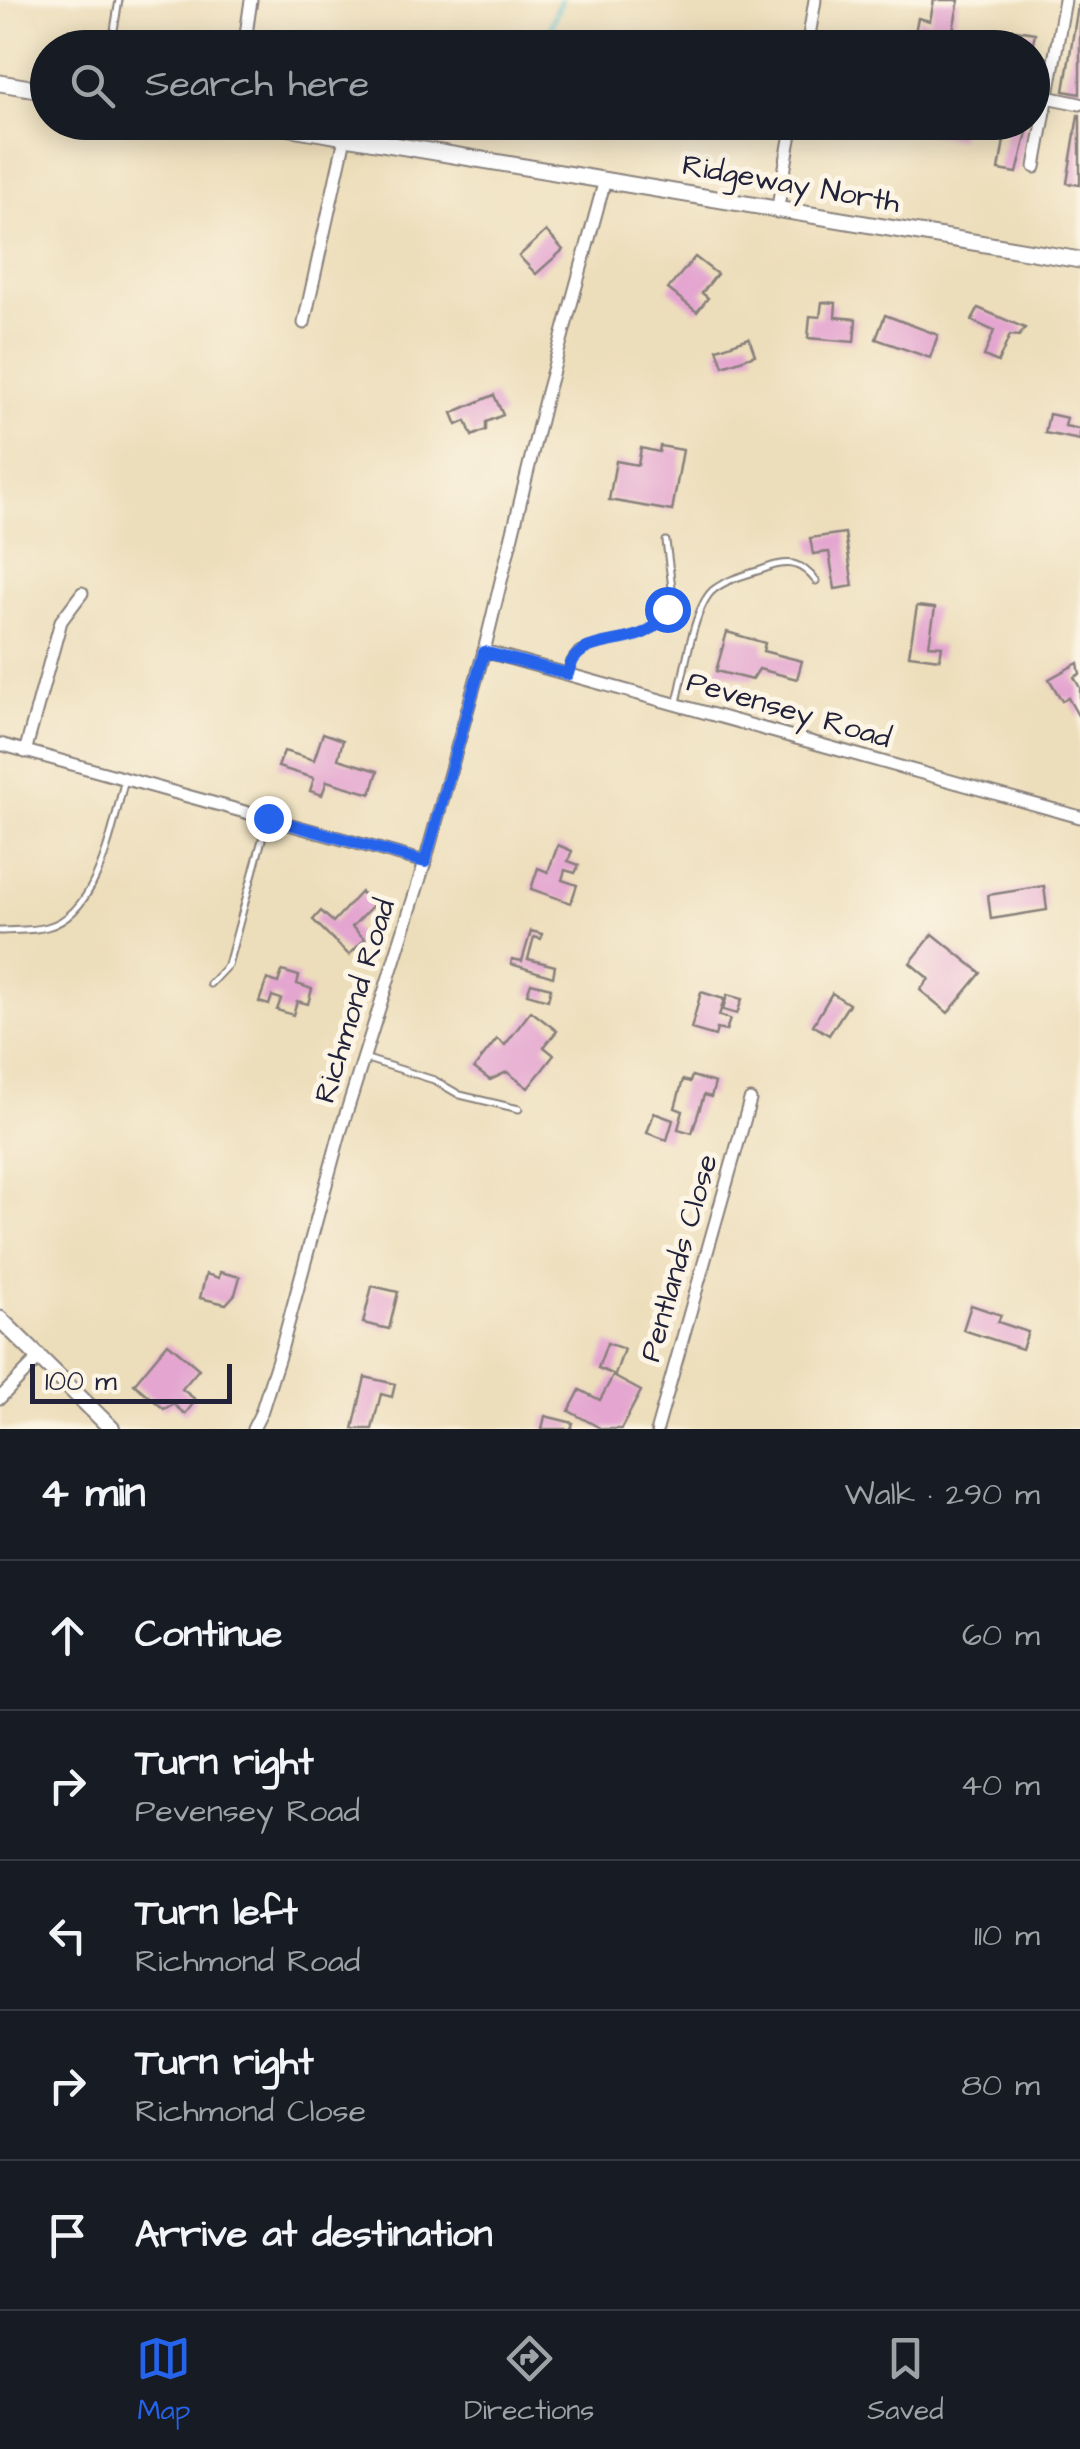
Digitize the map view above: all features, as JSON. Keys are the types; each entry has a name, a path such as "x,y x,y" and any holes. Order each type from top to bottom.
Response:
{"street":[{"path":"247,30 251,0"},
{"path":"810,30 815,0"},
{"path":"1050,86 1065,0"},
{"path":"0,83 30,87"},
{"path":"1050,97 1080,104"},
{"path":"304,323 345,140"},
{"name":"Ridgeway North","path":"357,140 1080,260"},
{"path":"778,212 791,140"},
{"path":"1035,167 1040,140"},
{"name":"Richmond Road","path":"253,1429 281,1350 364,1058 425,862 484,652 546,396 605,180"},
{"path":"25,752 62,621 82,594"},
{"name":"Pevensey Road","path":"484,652 1080,817"},
{"path":"0,744 425,862"},
{"name":"Pentlands Close","path":"657,1429 750,1100"},
{"path":"0,1319 112,1429"},
{"path":"0,1398 39,1358"}],"lane":[{"path":"115,30 119,0"},
{"path":"568,674 570,661 578,650 648,632 662,620 672,588 666,540"},
{"path":"676,705 701,606 710,592 783,562 796,563 816,581"},
{"path":"0,930 50,927 67,917 85,898 96,879 125,779"},
{"path":"210,984 228,964 268,818"},
{"path":"364,1058 434,1080 460,1095 520,1109"}],"building":[{"path":"934,0 959,0 953,30 915,30 918,18 930,21"},
{"path":"1080,6 1080,94 1064,91"},
{"path":"1080,115 1080,185 1067,183"},
{"path":"1004,140 1025,140 1017,173 999,170"},
{"path":"546,231 563,250 536,274 519,256"},
{"path":"695,257 717,274 702,293 708,298 697,312 668,289"},
{"path":"822,302 836,303 835,317 856,319 854,342 808,338 810,316 820,317"},
{"path":"978,308 1025,328 1019,336 1010,335 998,362 984,356 994,331 972,321"},
{"path":"885,315 938,335 930,358 876,339"},
{"path":"749,338 755,355 723,366 717,349"},
{"path":"494,395 503,415 486,422 486,430 472,436 466,421 457,425 452,413"},
{"path":"1049,414 1067,418 1065,426 1080,429 1080,440 1045,433"},
{"path":"660,446 683,450 672,511 609,500 616,461 638,465 641,448 659,452"},
{"path":"845,533 853,586 835,589 829,552 813,554 810,538"},
{"path":"917,606 935,608 929,645 942,646 940,659 909,655"},
{"path":"727,632 765,643 763,651 802,661 797,679 759,669 752,680 716,671"},
{"path":"1078,663 1080,674 1074,677 1080,688 1080,719 1068,698 1062,701 1049,679"},
{"path":"323,733 343,740 338,759 378,771 371,794 327,781 322,795 310,791 314,778 278,767 284,751 314,760"},
{"path":"558,845 572,851 568,861 579,865 575,873 565,870 562,880 577,885 571,903 531,889 538,868 548,872"},
{"path":"1044,886 1047,910 991,919 988,895"},
{"path":"361,892 374,904 352,927 365,939 349,955 313,920 321,911 333,922"},
{"path":"531,931 542,934 541,939 534,937 528,959 555,966 553,977 511,964 512,959 522,961"},
{"path":"933,934 981,973 948,1013 920,990 929,979 910,963"},
{"path":"282,971 299,976 297,984 312,989 308,1004 297,1001 293,1015 277,1010 281,999 272,996 269,1005 259,1002 267,979 278,983"},
{"path":"531,983 551,988 548,1000 527,994"},
{"path":"701,992 724,999 719,1016 730,1019 726,1031 717,1029 715,1036 691,1029"},
{"path":"832,993 849,1004 829,1035 813,1025"},
{"path":"727,995 742,999 737,1014 723,1010"},
{"path":"531,1011 557,1031 544,1047 554,1055 528,1088 507,1072 490,1080 474,1068 497,1039 505,1045"},
{"path":"692,1076 715,1083 711,1097 704,1095 692,1133 678,1129 683,1111 675,1108 683,1080 690,1082"},
{"path":"654,1113 673,1120 667,1140 647,1133"},
{"path":"220,1272 240,1277 235,1294 226,1304 200,1298 206,1274 219,1278"},
{"path":"372,1286 398,1292 389,1329 363,1323"},
{"path":"971,1305 1001,1315 998,1322 1028,1332 1022,1349 963,1330"},
{"path":"168,1343 199,1369 182,1389 196,1400 185,1414 173,1404 164,1409 134,1384"},
{"path":"607,1343 624,1349 615,1375 598,1368"},
{"path":"613,1376 641,1391 621,1429 602,1429 569,1411 580,1390 600,1400"},
{"path":"365,1377 395,1384 392,1397 381,1394 372,1429 353,1429"},
{"path":"545,1416 573,1423 571,1429 542,1429"}],"waterway":[{"path":"550,30 561,0"}],"route":[{"path":"268,818 425,862 484,652 568,674 570,661 578,650 648,632 662,620 667,609"}]}
